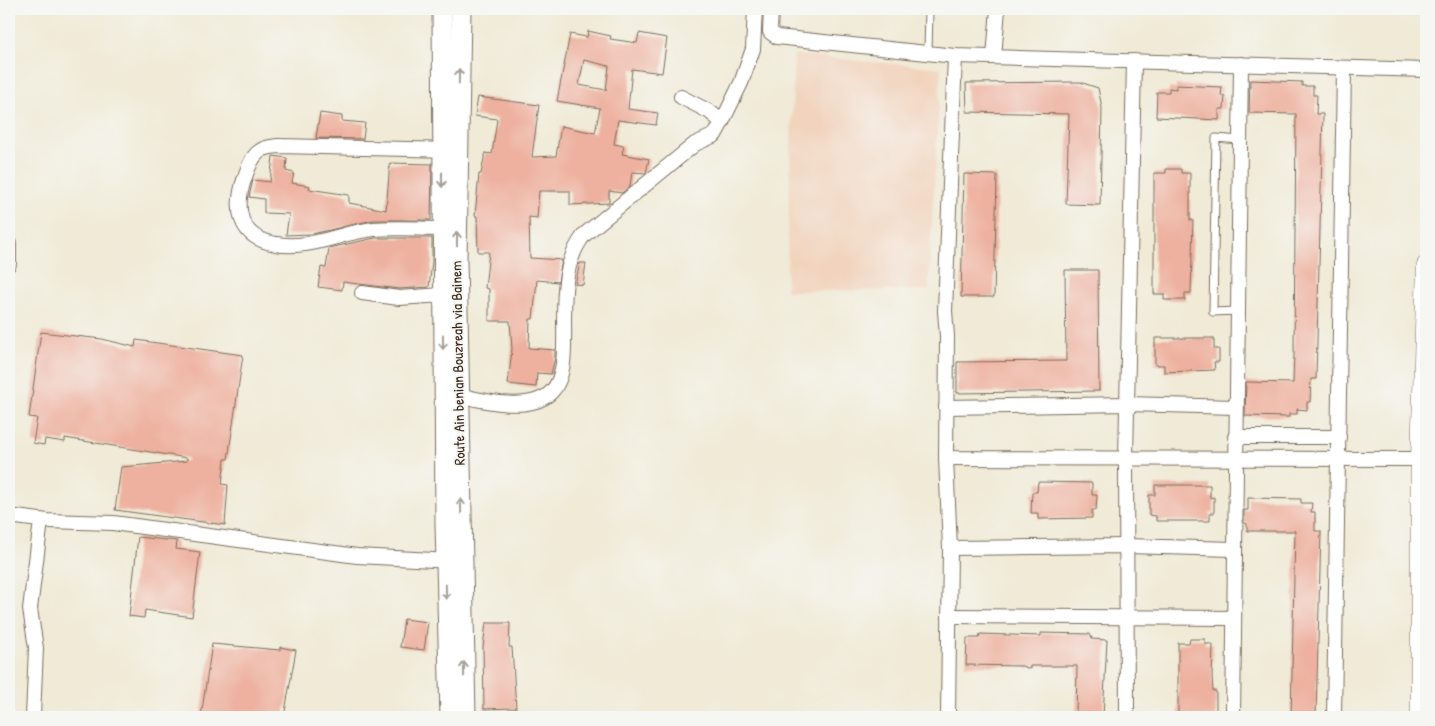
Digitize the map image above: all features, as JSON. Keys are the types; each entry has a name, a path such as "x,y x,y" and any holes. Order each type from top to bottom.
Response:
{"main road":[{"name":"Route Ain benian Bouzreah via Bainem","path":"442,9 450,150 459,395 450,717"},
{"name":"Route Ain benian Bouzreah via Bainem","path":"461,9 443,229 443,295 453,561 466,717"}],"street":[{"path":"459,395 485,401 512,404 544,398 555,390 560,381 562,370 566,284 569,266 577,244 584,235 695,144 715,135 741,83 753,49 756,9"},
{"path":"753,49 770,32 770,9"},
{"path":"994,58 998,9"},
{"path":"770,32 777,37 955,56 1426,70"},
{"path":"948,717 950,548 946,458 947,336 945,311 955,56"},
{"path":"1127,717 1126,458 1134,61"},
{"path":"1233,717 1235,407 1241,64"},
{"path":"1334,717 1340,437 1344,69"},
{"path":"681,97 710,112 722,122"},
{"path":"443,229 375,229 348,233 321,242 276,244 247,230 242,222 238,204 247,170 256,154 265,148 278,146 450,150"},
{"path":"9,244 9,264"},
{"path":"1420,717 1426,265"},
{"path":"362,293 399,298 443,295"},
{"path":"946,407 1128,404 1235,407"},
{"path":"1235,437 1340,437"},
{"path":"946,458 1339,460 1422,466"},
{"path":"9,516 41,521 113,523 357,556 453,561"},
{"path":"33,717 36,648 30,615 41,521"},
{"path":"950,548 1126,546 1234,549"},
{"path":"949,616 1234,618"}],"lane":[{"path":"928,53 929,9"},
{"path":"1237,311 1213,312 1216,138 1240,140"}],"shaded area":[{"path":"794,55 941,68 928,290 786,291"}],"building":[{"path":"588,31 611,36 610,39 637,43 639,33 667,38 662,73 632,69 628,109 658,113 656,125 618,120 614,144 624,146 622,154 649,159 646,173 632,172 630,186 622,193 609,191 609,203 570,205 570,191 539,191 537,218 529,217 530,258 562,260 558,282 537,280 533,319 530,319 529,348 555,350 555,358 551,374 537,373 536,387 508,384 512,349 510,321 489,321 489,289 485,288 489,252 478,252 477,216 475,216 479,174 481,174 485,153 492,154 497,119 475,116 478,97 539,105 532,157 556,156 561,126 595,133 600,108 557,101 570,34 587,37","holes":["584,60 609,66 606,90 579,85"]},
{"path":"1250,80 1302,82 1302,86 1313,86 1313,95 1317,95 1316,114 1323,114 1316,379 1311,379 1310,402 1307,402 1307,410 1297,409 1297,414 1289,414 1289,417 1245,416 1246,382 1293,383 1294,353 1296,114 1249,113"},
{"path":"1080,82 1098,88 1102,108 1100,205 1066,204 1069,114 967,112 966,83"},
{"path":"1176,85 1222,87 1221,96 1225,96 1224,109 1219,109 1219,120 1156,117 1157,92 1169,92 1169,88 1176,89"},
{"path":"320,113 342,116 342,121 365,123 363,139 316,138"},
{"path":"273,156 287,158 286,171 294,173 292,183 310,186 309,189 349,195 349,203 386,210 390,163 432,164 431,220 373,220 312,234 286,235 289,214 264,213 264,199 249,197 253,180 270,182"},
{"path":"1166,169 1181,169 1181,173 1190,173 1190,220 1193,220 1191,293 1185,293 1185,300 1164,300 1164,294 1154,294 1154,173 1166,173"},
{"path":"964,174 997,175 994,297 961,297"},
{"path":"375,238 432,238 429,287 399,289 343,282 342,290 318,287 321,267 326,268 329,248"},
{"path":"580,263 586,263 583,285 575,284"},
{"path":"1065,270 1098,270 1099,391 957,393 957,362 1066,361"},
{"path":"41,332 102,339 135,347 136,340 243,355 228,459 225,459 222,484 228,485 225,525 115,510 121,467 187,461 187,458 65,438 65,442 45,439 44,445 33,443 37,418 29,417"},
{"path":"1155,338 1214,338 1214,349 1219,349 1219,362 1214,362 1215,370 1164,372 1164,365 1155,365"},
{"path":"1038,482 1092,483 1092,495 1097,495 1096,510 1092,510 1092,518 1038,519 1038,513 1031,513 1032,492 1037,492"},
{"path":"1155,485 1210,485 1210,498 1214,497 1214,513 1210,513 1210,521 1156,521 1156,516 1149,515 1149,495 1155,495"},
{"path":"1248,498 1301,499 1301,503 1312,503 1311,512 1315,512 1315,531 1321,531 1316,717 1291,717 1295,531 1247,531 1247,524 1244,523 1244,510 1248,510"},
{"path":"138,537 177,541 176,549 200,552 192,617 145,610 144,618 129,616"},
{"path":"404,619 428,622 424,650 400,647"},
{"path":"486,623 510,623 509,647 512,647 516,708 484,709 483,647"},
{"path":"1041,633 1090,634 1092,639 1107,640 1103,717 1076,717 1077,666 1030,666 1030,669 1022,666 966,665 967,638 979,638 980,634 1041,636"},
{"path":"1190,639 1205,639 1205,644 1213,644 1212,677 1213,691 1216,691 1216,717 1178,717 1178,643 1189,643"},
{"path":"212,644 280,650 280,647 296,650 284,717 201,717"}]}
